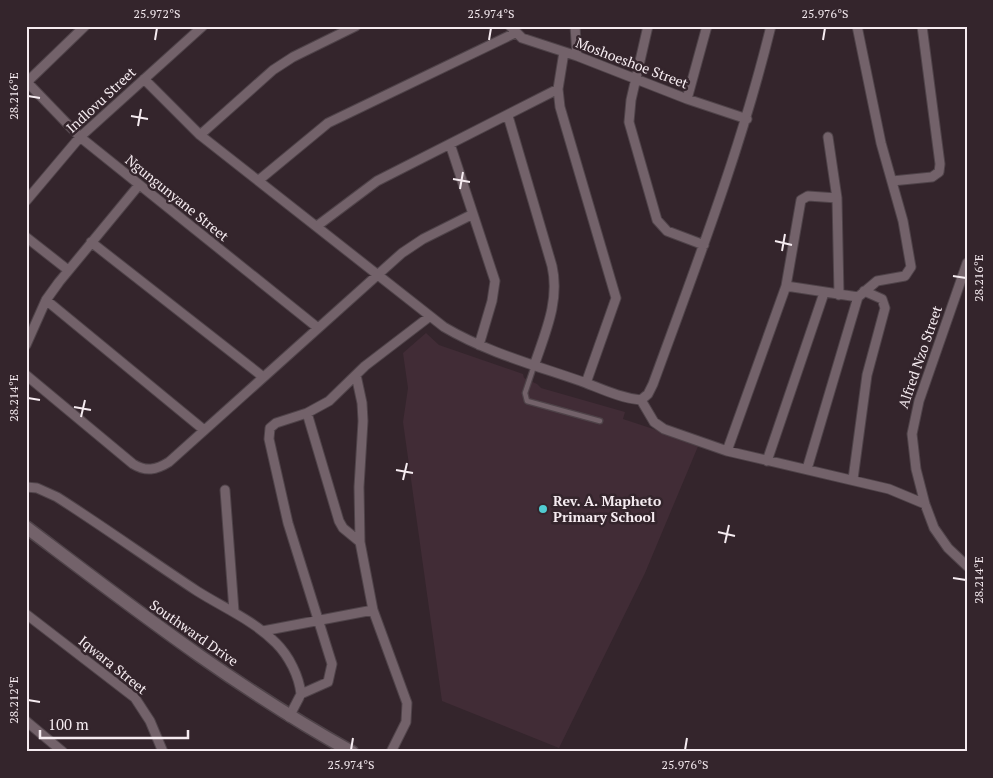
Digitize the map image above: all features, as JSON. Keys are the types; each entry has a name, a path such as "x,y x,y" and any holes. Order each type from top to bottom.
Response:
{"main road":[{"name":"Southward Drive","path":"26,527 173,637 289,717 352,752"}],"street":[{"path":"27,82 85,26"},
{"name":"Indlovu Street","path":"26,201 80,137 203,26"},
{"path":"200,134 273,70 356,26"},
{"path":"575,26 577,56"},
{"path":"648,26 629,111 629,122 654,212 667,232 704,245"},
{"path":"687,99 707,26"},
{"path":"641,400 648,394 653,384 704,245 747,119 772,26"},
{"path":"807,469 861,294 877,281 902,277 910,271 903,221 881,144 857,26"},
{"path":"892,181 932,176 939,172 940,164 922,26"},
{"path":"259,180 328,123 513,30"},
{"name":"Moshoeshoe Street","path":"513,30 522,38 577,56 687,99 747,119"},
{"path":"564,52 558,89 560,107 616,298 586,383"},
{"path":"144,79 200,134 429,317 461,337 534,366 623,397 641,400 658,426 727,451 853,479 889,489 925,504"},
{"name":"Ngungunyane Street","path":"27,82 80,137 318,328"},
{"path":"317,226 377,181 558,89"},
{"path":"508,116 552,266 556,287 553,306 534,366"},
{"path":"828,137 837,198 839,295"},
{"path":"450,144 495,281 479,345"},
{"path":"26,344 46,300 68,270 139,185"},
{"path":"727,451 786,286 802,198 837,198"},
{"path":"26,375 140,468 151,470 169,462 262,376 412,246 473,214"},
{"path":"26,237 68,270"},
{"path":"91,242 262,376"},
{"name":"Alfred Nzo Street","path":"967,263 914,418 913,453 925,504 941,540 967,566"},
{"path":"786,286 839,295 861,294 882,299 885,308 867,375 853,479"},
{"path":"767,461 824,293"},
{"path":"957,294 967,296"},
{"path":"46,300 204,430"},
{"path":"301,694 322,686 330,677 331,657 288,523 269,433 270,428 276,422 307,413 340,392 356,375 429,317"},
{"path":"356,375 362,403 363,421 359,487 360,542 372,610 407,703 406,722 391,752"},
{"path":"307,413 339,521 343,528 360,542"},
{"path":"26,487 42,489 57,497 198,592 234,611 278,644 297,678 301,694 289,717"},
{"path":"225,490 234,611"},
{"path":"263,631 372,610"},
{"name":"Iqwara Street","path":"26,614 135,698 150,721 164,752"},
{"path":"26,721 63,752"}],"lane":[{"path":"534,366 524,393 528,401 600,421"}],"shaded area":[{"name":"Rev. A. Mapheto Primary School","path":"426,333 439,345 523,374 524,378 541,388 625,412 623,419 699,444 645,573 559,748 442,701 403,422 408,388 403,353"}],"place":[{"name":"Rev. A. Mapheto Primary School","path":"543,509"}]}
